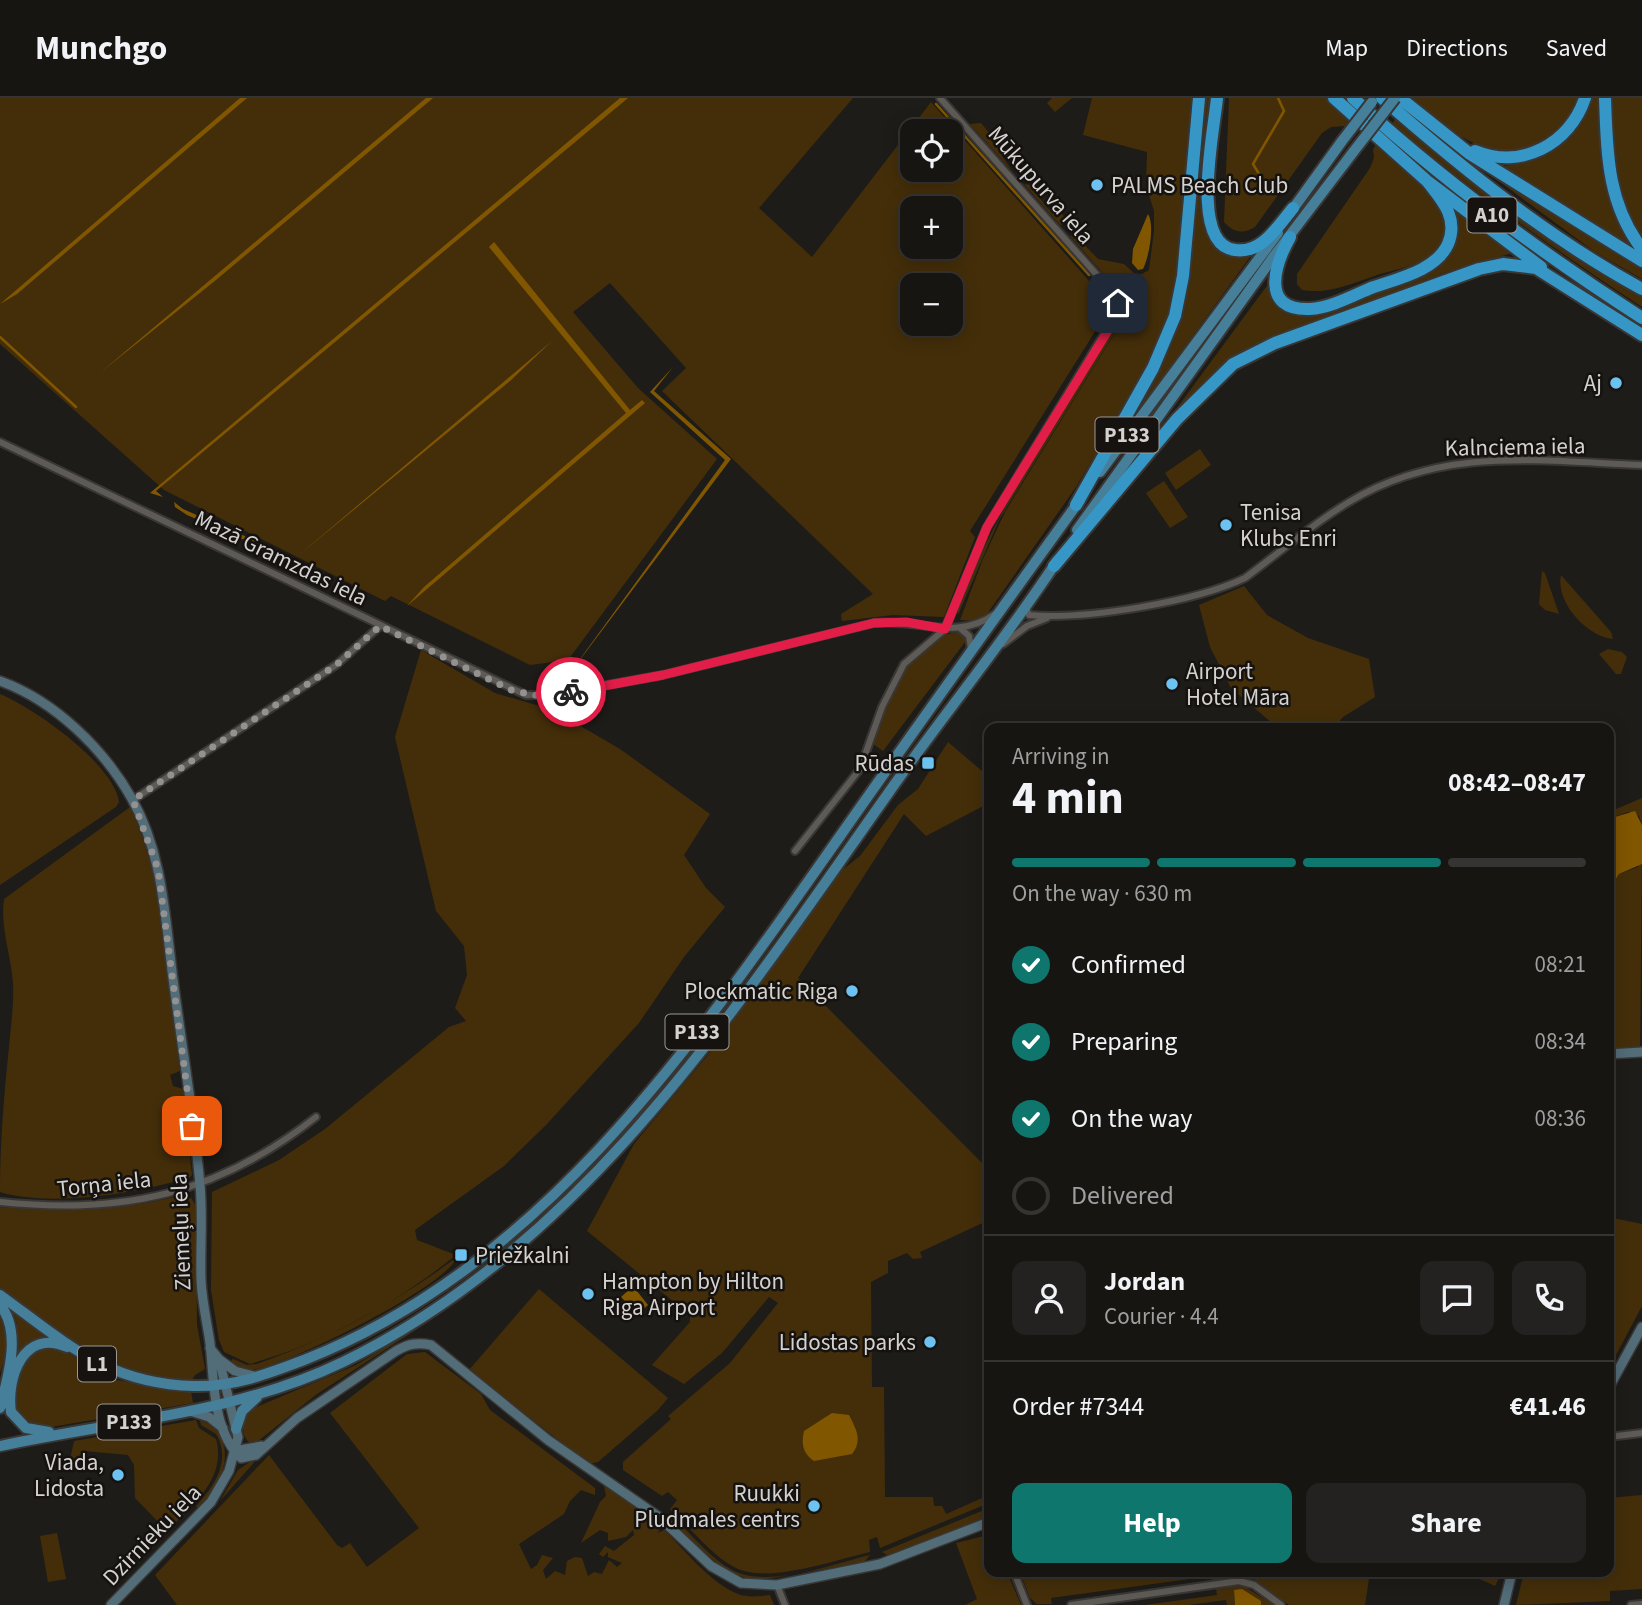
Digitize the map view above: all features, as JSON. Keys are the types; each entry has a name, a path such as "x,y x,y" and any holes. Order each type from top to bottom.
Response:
{"highway":[{"path":"1076,505 1153,368 1175,316 1183,276 1199,98"},
{"path":"1217,98 1207,206 1209,225 1214,237 1224,248 1231,250 1255,247 1270,236 1293,208"},
{"path":"1334,98 1427,181 1567,286"},
{"name":"A10","path":"1353,98 1462,192 1546,256 1642,318"},
{"name":"A10","path":"1382,98 1474,177 1572,248 1642,289"},
{"path":"1400,98 1494,170 1642,261"},
{"path":"1447,136 1472,150 1493,157 1536,152 1566,133 1585,98"},
{"path":"1605,98 1611,186 1623,218 1642,249"},
{"path":"1290,237 1276,263 1275,284 1286,302 1300,308 1326,305 1424,268 1438,258 1448,244 1451,233 1448,206 1427,181"},
{"path":"1054,566 1177,419 1215,380 1256,351 1489,267 1517,264 1536,268 1642,335"}],"main road":[{"name":"P133","path":"219,1386 260,1377 334,1347 432,1293 504,1240 580,1169 649,1091 733,986 999,611 1375,98"},
{"name":"P133","path":"5,1408 26,1428 68,1433 259,1395 343,1362 404,1328 494,1265 569,1200 621,1145 693,1061 1026,605 1290,237 1395,98"},
{"name":"L1","path":"0,1295 94,1363 132,1378 167,1384 219,1386"},
{"path":"0,1305 9,1318 12,1333 5,1408"},
{"path":"5,1408 19,1361 32,1346 57,1343 82,1354"},
{"path":"236,1429 242,1411 259,1395"},
{"path":"0,1446 68,1433"}],"street":[{"name":"Mūkupurva iela","path":"940,98 1113,293 1119,307 1117,316 987,527 945,629"},
{"name":"Mazā Gramzdas iela","path":"0,442 511,690 539,696 663,675 874,623 906,622 945,629 960,628 980,625 999,611"},
{"name":"Kalnciema iela","path":"990,654 1027,626 1049,617 1161,603 1226,587 1245,578 1349,502 1409,473 1466,461 1642,465"},
{"path":"1026,605 1030,615 1049,617"},
{"path":"133,800 336,665 380,626"},
{"path":"960,628 969,636 971,654"},
{"path":"795,851 860,769 882,707 904,664 945,629"},
{"name":"Ziemeļu iela","path":"0,681 37,699 69,722 116,773 133,800 154,852 161,883 200,1185 201,1283 210,1348 208,1356 219,1386"},
{"path":"1614,1054 1642,1052"},
{"name":"Torņa iela","path":"0,1202 49,1207 108,1205 159,1197 200,1185 269,1151 316,1117"},
{"path":"1614,1378 1642,1327"},
{"path":"234,1451 264,1446 323,1400 396,1351 414,1343 431,1345 548,1440 659,1517 726,1577 757,1586 777,1585 880,1564 984,1524"},
{"path":"210,1348 235,1371 260,1377"},
{"path":"219,1359 219,1386"},
{"name":"Dzirnieku iela","path":"219,1386 224,1429 234,1451"},
{"name":"Dzirnieku iela","path":"111,1605 222,1488 238,1444 236,1429 223,1403"},
{"path":"190,1410 209,1417 224,1429"},
{"path":"1614,1436 1642,1433"},
{"path":"1016,1577 1027,1605"},
{"path":"1504,1605 1511,1577"},
{"path":"1071,1605 1239,1581 1254,1585 1281,1605"},
{"path":"777,1585 785,1605"},
{"path":"1631,1605 1642,1604"}],"shaded area":[{"path":"0,98 853,98 759,208 812,257 900,142 900,182 963,182 963,138 1105,299 1106,314 970,531 975,537 944,617 893,615 842,621 841,614 873,594 662,391 686,368 610,283 573,312 638,388 717,459 568,660 530,665 391,596 385,601 164,490 0,344"},
{"path":"240,98 247,98 17,294 0,304"},
{"path":"426,98 433,98 216,280 101,372"},
{"path":"620,98 628,98 156,491 163,497 150,493"},
{"path":"1052,98 1072,98 1055,112 1047,103"},
{"path":"1092,98 1193,98 1179,267 1171,308 1151,361 1076,487 987,614 975,621 960,620 983,559 1005,512 1126,315 1123,296 1070,236 1075,235 1098,259 1124,264 1135,274 1149,270 1154,211 1146,186 1147,152 1083,135"},
{"path":"1206,98 1214,98 1202,214 1205,228 1210,241 1220,251 1234,256 1250,257 1128,425 1126,424 1163,364 1184,312"},
{"path":"1229,98 1328,98 1350,118 1345,126 1331,127 1322,133 1255,227 1246,231 1235,230 1224,222"},
{"path":"1407,98 1579,98 1571,117 1547,140 1528,149 1509,152 1473,143"},
{"path":"1591,98 1602,98 1606,172 1614,206 1630,240 1627,243 1502,167 1545,153 1568,138 1585,115"},
{"path":"1610,98 1642,98 1642,243 1616,189"},
{"path":"931,102 946,119 918,119"},
{"path":"1396,118 1559,246 1642,297 1642,307 1546,242 1453,173 1392,124"},
{"path":"981,123 1002,149 1002,156 1013,172 970,124"},
{"path":"1378,142 1434,197 1443,214 1447,230 1442,245 1426,259 1410,266 1332,289 1302,290 1297,284 1297,274 1370,168 1374,158 1373,149"},
{"path":"1458,151 1642,266 1642,279 1595,252"},
{"path":"1024,184 1030,185 1048,209 1059,210 1067,220 1064,224 1060,225"},
{"path":"1457,211 1512,253 1444,273 1259,344 1236,357 1154,439 1269,283 1294,311 1428,272 1449,254 1453,247 1458,231"},
{"path":"1148,214 1151,226 1149,249 1143,269 1138,270 1132,263 1133,249"},
{"path":"494,242 630,410 642,400 645,403 407,606 424,587 626,413 489,247"},
{"path":"1120,296 1125,307 1122,321 999,520 958,615 957,607 1011,495 1120,318 1123,308"},
{"path":"552,341 510,381 299,555"},
{"path":"673,367 654,391 731,459 564,681 725,460 650,392"},
{"path":"1200,449 1211,465 1176,490 1165,473"},
{"path":"1164,481 1188,517 1170,528 1146,493"},
{"path":"174,502 183,509 274,549 272,552 187,515 175,507"},
{"path":"1542,571 1559,614 1545,610 1539,604"},
{"path":"1561,575 1611,632 1613,639 1593,632 1575,616 1563,596"},
{"path":"1244,586 1267,615 1308,638 1369,659 1375,697 1338,723 1272,723 1231,688 1210,647 1199,605"},
{"path":"959,633 965,636 965,642 883,751 872,743 884,711 903,674 928,644 943,635"},
{"path":"1608,649 1622,652 1627,657 1621,674 1616,674 1599,654"},
{"path":"421,650 495,693 553,710 620,749 710,814 684,855 706,888 725,907 684,957 639,1023 547,1124 504,1166 415,1230 417,1240 456,1255 433,1273 359,1320 305,1345 250,1364 224,1352 219,1340 211,1290 212,1192 279,1160 325,1129 449,1027 466,1021 455,1008 467,975 464,946 436,911 395,737"},
{"path":"0,694 51,724 88,755 114,787 119,802 116,807 0,885"},
{"path":"948,742 984,773 984,806 926,836 904,814 798,978 984,1165 984,1222 920,1252 922,1258 913,1259 907,1253 888,1261 888,1273 871,1282 872,1387 884,1387 885,1497 933,1497 934,1506 942,1506 946,1514 984,1497 984,1505 880,1548 877,1537 869,1540 870,1552 801,1569 748,1572 734,1567 717,1555 670,1509 677,1500 668,1492 662,1496 623,1470 623,1462 671,1419 668,1416 730,1363 778,1303 769,1297 722,1353 684,1384 652,1365 690,1322 690,1315 587,1231 634,1144 707,1056 841,871 860,856 898,805 918,789"},
{"path":"1642,798 1642,825 1639,816 1628,812 1614,817 1614,810"},
{"path":"130,807 143,838 160,903 180,1071 170,1075 173,1086 183,1089 192,1175 183,1184 180,1180 139,1190 90,1197 42,1198 0,1192 13,991 3,920 4,899"},
{"path":"1635,811 1642,825 1642,864 1619,874 1614,882 1614,817"},
{"path":"1642,850 1640,1048 1614,1049 1614,882 1619,874 1638,867"},
{"path":"179,1196 191,1198 196,1206 197,1325 205,1369 195,1375 191,1382 163,1378 112,1361 67,1337 0,1290 0,1207 90,1209 134,1205"},
{"path":"1614,1218 1642,1224 1642,1306 1614,1359"},
{"path":"457,1257 447,1270 426,1286 330,1340 272,1365 253,1370 243,1370 228,1364 233,1359 247,1365 257,1364 336,1331 386,1304"},
{"path":"633,1286 648,1305 638,1314 621,1297"},
{"path":"539,1289 668,1398 658,1410 598,1462 589,1464 469,1370"},
{"path":"0,1311 6,1326 7,1341 0,1373"},
{"path":"13,1311 49,1337 30,1343 15,1360 17,1324"},
{"path":"431,1320 317,1394 253,1445 246,1438 243,1425 247,1411 356,1365"},
{"path":"42,1346 60,1349 116,1380 191,1391 193,1403 33,1428 16,1413 15,1394 22,1362"},
{"path":"425,1352 481,1394 490,1410 595,1488 595,1495 581,1490 570,1501 564,1514 519,1544 531,1569 537,1565 542,1555 553,1558 543,1570 546,1579 555,1571 565,1575 567,1561 575,1557 582,1558 588,1576 594,1572 602,1574 609,1560 617,1567 622,1563 608,1557 608,1552 603,1557 599,1554 605,1546 614,1551 634,1535 633,1530 626,1537 608,1541 608,1533 600,1530 581,1543 600,1502 606,1496 604,1486 645,1511 661,1527 658,1533 664,1530 698,1565 727,1589 742,1595 770,1595 774,1605 177,1605 155,1575 269,1455 337,1545 342,1548 350,1543 367,1567 419,1528 330,1413 407,1354"},
{"path":"832,1413 849,1415 857,1434 857,1444 852,1454 814,1461 804,1448 804,1431"},
{"path":"196,1420 199,1428 216,1439 216,1467 205,1490 167,1531 135,1498 134,1465 128,1455 85,1451 81,1458 70,1460 74,1441"},
{"path":"200,1420 216,1427 222,1438 225,1460 219,1480 198,1509 196,1506 219,1473 222,1454 216,1434 201,1425"},
{"path":"258,1458 220,1501 238,1470"},
{"path":"1642,1495 1642,1589 1610,1591 1610,1601 1516,1605 1523,1577 1614,1577 1614,1498"},
{"path":"984,1510 984,1518 889,1556 882,1552"},
{"path":"668,1512 715,1558 732,1570 746,1575 763,1577 800,1573 870,1555 864,1562 755,1581 727,1571 692,1542 671,1520"},
{"path":"57,1533 66,1579 48,1582 40,1536"},
{"path":"984,1536 984,1577 1009,1577 1021,1605 965,1605 977,1599 956,1543"},
{"path":"1022,1577 1204,1577 1051,1598 1052,1604 1037,1604 1030,1598"},
{"path":"1211,1577 1238,1577 1212,1582"},
{"path":"1251,1577 1369,1577 1365,1605 1289,1605"},
{"path":"1475,1577 1500,1577 1495,1586"},
{"path":"1242,1585 1274,1605 1261,1605 1261,1601 1234,1591 1235,1605 1227,1605 1226,1600 1188,1605 1145,1605 1217,1595 1216,1589"},
{"path":"1242,1589 1261,1601 1261,1605 1235,1605 1234,1590"}],"waterway":[{"path":"1270,192 1253,164 1284,111 1278,98"},
{"path":"936,104 1089,275"},
{"path":"0,337 76,407"}],"way so far":[{"path":"192,1126 161,883 148,834 133,800 336,665 372,637 380,626 511,690 539,696 571,692"}],"place":[{"name":"PALMS Beach Club","path":"1097,185"},
{"name":"Aj","path":"1616,383"},
{"name":"Tenisa Klubs Enri","path":"1226,525"},
{"name":"Airport Hotel Māra","path":"1172,684"},
{"name":"Rūdas","path":"928,763"},
{"name":"Plockmatic Riga","path":"852,991"},
{"name":"Priežkalni","path":"461,1255"},
{"name":"Hampton by Hilton Riga Airport","path":"588,1294"},
{"name":"Lidostas parks","path":"930,1342"},
{"name":"Viada, Lidosta","path":"118,1475"},
{"name":"Ruukki Pludmales centrs","path":"814,1506"}],"route":[{"path":"571,692 663,675 874,623 906,622 945,629 987,527 1117,316 1118,303"}]}
